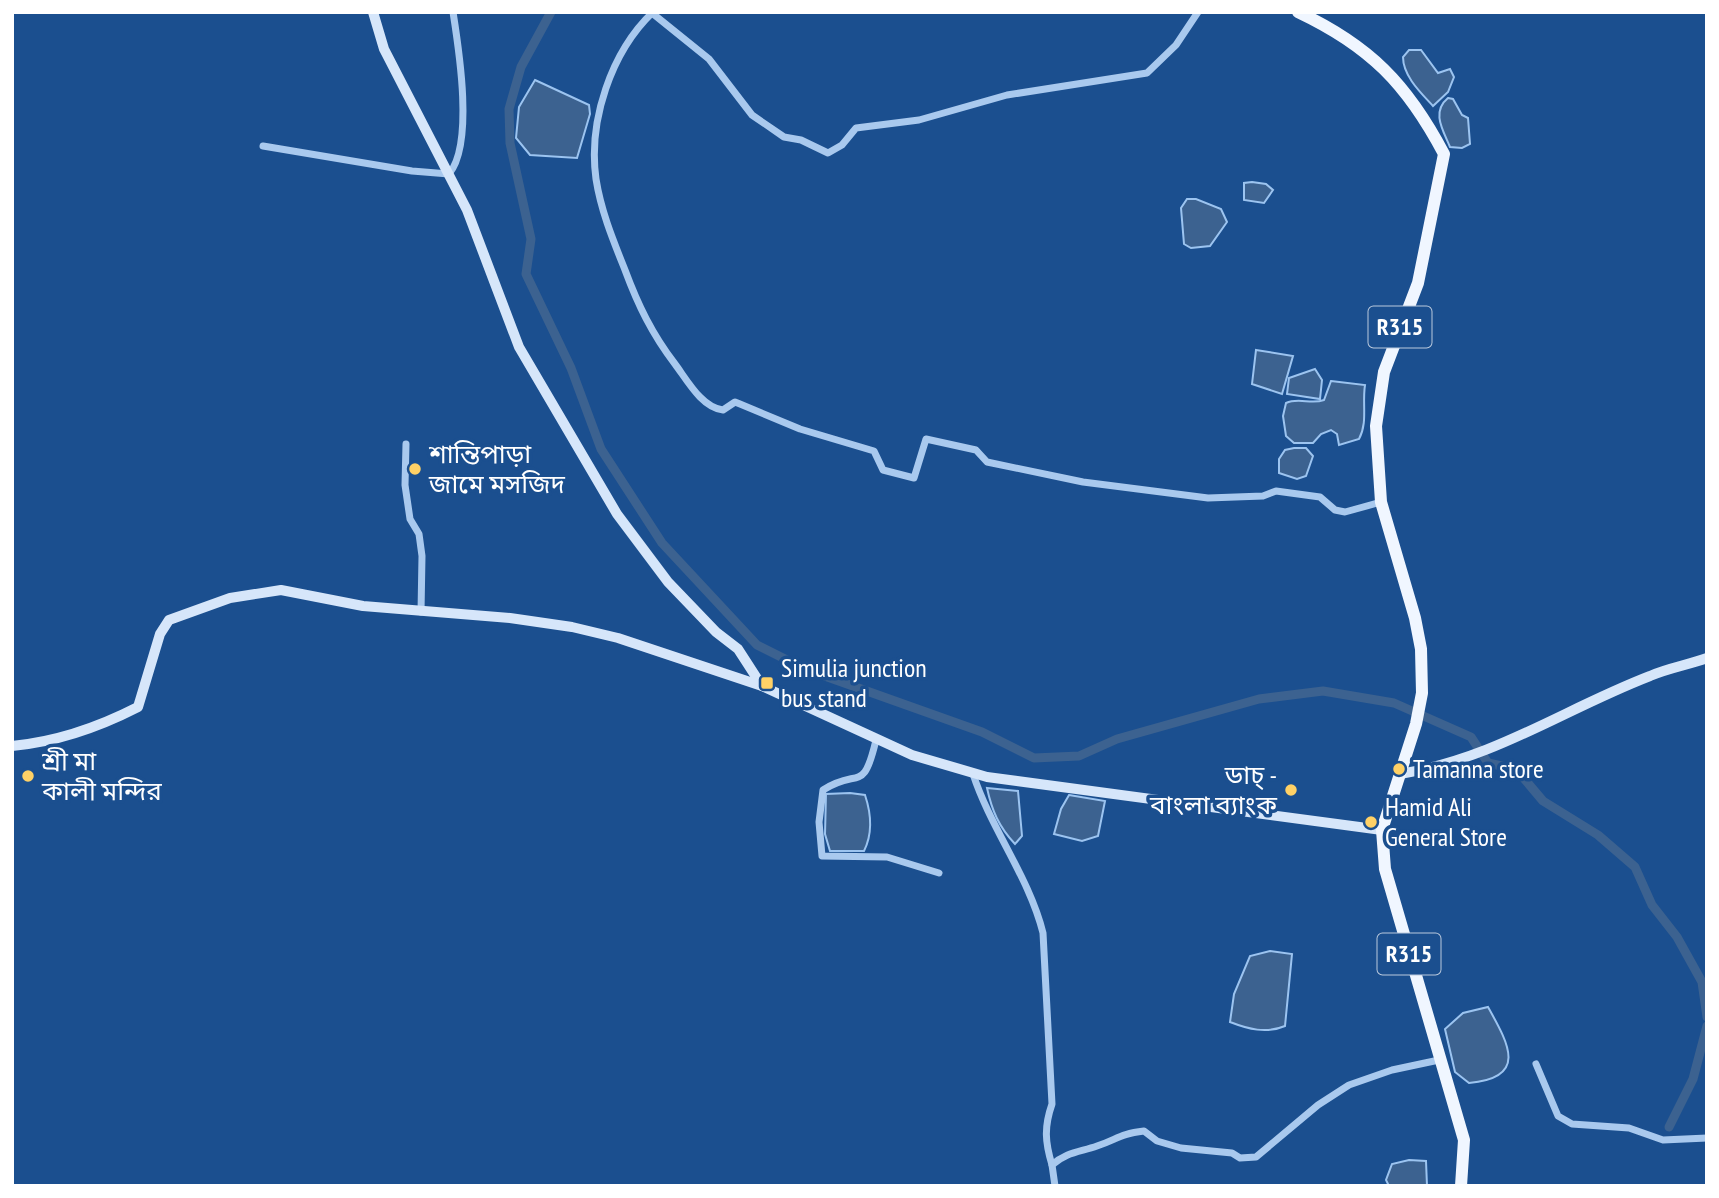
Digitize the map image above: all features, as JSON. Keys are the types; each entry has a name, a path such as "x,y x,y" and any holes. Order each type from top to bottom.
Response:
{"main road":[{"name":"R315","path":"1298,12 1339,32 1370,55 1409,95 1444,154 1418,283 1384,372 1376,426 1381,502 1421,649 1422,693 1416,724 1382,830 1385,869 1464,1140 1461,1186"}],"street":[{"path":"373,12 384,49 467,210 519,347 560,412 617,514 668,582 716,632 738,649 762,686"},
{"path":"449,174 454,168 463,90 453,12"},
{"path":"1198,12 1176,45 1147,73 1007,95 919,120 856,128 842,145 828,153 801,140 785,137 752,115 709,59 652,13 642,23 612,70 597,135 596,177 605,220 642,314 655,339 709,406 723,410 735,402 792,426 874,451 883,470 914,478 926,439 976,450 986,462 1083,482 1208,498 1263,496 1276,491 1320,497 1335,510 1345,512 1381,502"},
{"path":"263,146 449,174"},
{"path":"407,444 405,485 410,519 419,534 422,556 421,613"},
{"path":"12,746 33,744 109,722 138,707 160,634 169,620 230,598 281,590 363,606 421,613 510,618 572,627 618,638 762,686 876,740 912,755 973,774 1382,830"},
{"path":"1400,774 1451,765 1493,750 1650,675 1707,658"},
{"path":"876,740 870,768 857,780 837,781 823,790 819,822 822,856 887,857 939,873"},
{"path":"973,774 990,818 1039,914 1043,933 1052,1104 1046,1122 1045,1141 1055,1186"},
{"path":"1052,1165 1063,1155 1100,1145 1119,1133 1144,1131 1157,1140 1181,1147 1232,1153 1240,1158 1256,1157 1318,1105 1349,1085 1392,1070 1439,1060"},
{"path":"1536,1064 1558,1116 1572,1124 1629,1128 1663,1140 1707,1138"}],"water":[{"path":"1409,50 1421,50 1438,73 1450,69 1454,77 1448,92 1433,106 1406,71 1403,57"},
{"path":"535,80 589,105 590,114 577,158 530,155 516,138 519,107"},
{"path":"1448,98 1453,99 1462,115 1468,118 1470,144 1462,148 1450,147 1440,121 1440,109"},
{"path":"1244,183 1266,184 1273,190 1264,203 1244,200"},
{"path":"1187,199 1196,199 1221,209 1227,222 1210,246 1191,248 1184,244 1181,208"},
{"path":"1256,350 1293,356 1282,394 1252,384"},
{"path":"1315,369 1322,380 1320,399 1287,394 1289,378"},
{"path":"1331,381 1365,385 1364,419 1359,439 1339,445 1337,434 1331,430 1321,434 1313,443 1294,443 1286,436 1283,416 1286,403 1324,400"},
{"path":"1306,448 1313,456 1306,476 1297,479 1279,473 1279,459 1285,450"},
{"path":"987,788 1018,791 1022,836 1015,844 997,818"},
{"path":"826,794 865,795 870,823 867,844 864,851 830,851 825,834"},
{"path":"1069,795 1105,801 1098,836 1082,841 1054,834 1061,809"},
{"path":"1270,951 1292,954 1285,1026 1257,1030 1230,1022 1234,994 1250,956"},
{"path":"1488,1007 1507,1046 1507,1066 1500,1074 1488,1080 1469,1083 1455,1072 1445,1029 1463,1013"},
{"path":"1409,1160 1426,1161 1427,1186 1389,1186 1386,1180 1392,1164"}],"waterway":[{"path":"551,12 521,67 509,109 510,143 531,239 526,274 571,368 601,449 662,543 757,645 805,669 982,732 1034,758 1079,756 1117,739 1259,699 1323,691 1394,703 1471,737 1488,763 1516,769 1543,801 1598,835 1635,867 1652,905 1677,937 1702,982 1707,1017"},
{"path":"1669,1127 1693,1079 1707,1026"}],"place":[{"name":"শান্তিপাড়া জামে মসজিদ","path":"415,469"},
{"name":"Simulia junction bus stand","path":"767,683"},
{"name":"Tamanna store","path":"1399,769"},
{"name":"শ্রী মা কালী মন্দির","path":"28,776"},
{"name":"ডাচ্ - বাংলা ব্যাংক","path":"1291,790"},
{"name":"Hamid Ali General Store","path":"1371,822"}]}
